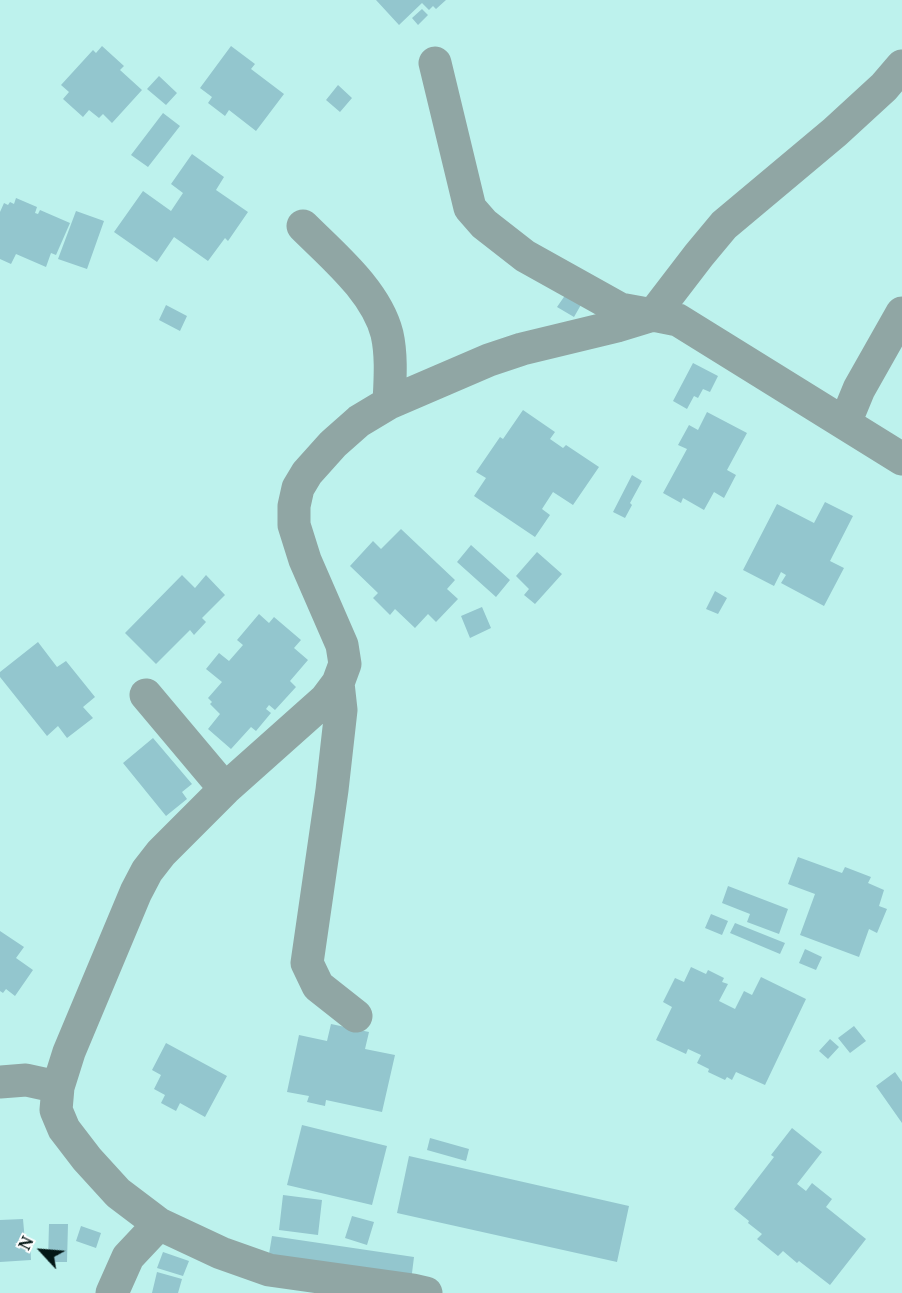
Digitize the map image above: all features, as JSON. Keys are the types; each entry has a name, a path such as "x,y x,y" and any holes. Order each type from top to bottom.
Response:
{"street":[{"path":"435,63 470,208 484,224 525,256 620,309 678,320 902,459"},
{"path":"426,1293 269,1270 221,1253 159,1224 118,1192 87,1159 64,1129 56,1110 58,1087 69,1052 136,892 160,853 225,789 326,699 338,683 345,664 342,645 305,560 294,525 297,488 307,473 333,444 359,421 389,403 489,360 522,349 653,315 724,225 835,132 884,87 902,66"},
{"path":"303,226 355,279 375,307 386,334 390,363 389,403"},
{"path":"845,423 859,389 902,313"},
{"path":"338,683 341,710 307,963 318,986 356,1016"},
{"path":"146,695 225,789"},
{"path":"0,1082 26,1080 58,1087"},
{"path":"112,1293 128,1257 159,1224"}],"building":[{"path":"376,0 446,0 436,9 433,6 429,10 422,3 399,25"},
{"path":"422,9 428,15 418,25 412,18"},
{"path":"102,46 124,66 120,70 142,90 112,123 103,114 99,118 89,110 83,117 63,99 69,92 61,85 93,50 96,53"},
{"path":"231,46 255,64 251,69 284,94 256,131 229,110 225,116 208,103 212,97 200,88"},
{"path":"159,76 177,93 166,105 147,89"},
{"path":"338,85 352,98 340,112 326,100"},
{"path":"163,113 180,126 148,167 131,155"},
{"path":"192,154 224,177 216,190 248,212 228,241 225,238 208,261 174,237 157,262 114,232 143,191 171,211 183,193 171,184"},
{"path":"16,198 37,207 35,213 38,214 40,210 70,223 56,255 51,253 46,267 16,254 11,264 0,259 0,212 4,203 14,204"},
{"path":"76,211 104,221 87,269 58,259"},
{"path":"566,294 582,303 574,317 557,307"},
{"path":"166,305 187,316 180,331 159,320"},
{"path":"693,363 718,376 710,392 703,389 698,398 694,396 687,409 673,401"},
{"path":"523,410 555,432 550,439 563,448 566,445 599,467 573,505 553,492 542,509 550,515 535,537 474,496 486,478 476,472 500,437 503,439"},
{"path":"707,412 747,433 727,470 736,475 724,498 714,492 704,510 683,498 681,503 663,493 687,449 678,445 689,425 698,430"},
{"path":"632,475 642,481 625,518 613,512"},
{"path":"825,502 853,516 830,561 844,568 824,606 781,583 786,575 781,572 774,586 743,570 777,504 814,523"},
{"path":"401,529 455,580 447,589 458,599 436,622 428,614 415,628 395,609 390,615 373,598 378,593 350,566 373,541 381,549"},
{"path":"471,545 510,580 496,597 457,562"},
{"path":"537,552 562,574 535,604 524,595 529,589 516,576"},
{"path":"182,575 195,588 206,575 225,595 202,618 206,622 194,635 190,630 156,664 125,633"},
{"path":"715,591 727,598 718,614 706,609"},
{"path":"482,607 491,628 470,638 461,616"},
{"path":"259,614 269,623 274,617 301,640 294,648 308,660 290,681 296,687 275,710 269,705 266,709 271,713 256,731 251,727 231,749 208,729 220,714 210,704 212,702 208,698 222,682 206,669 219,653 229,661 243,645 237,640"},
{"path":"38,642 57,667 66,661 95,697 83,707 93,718 67,738 58,726 47,736 0,677 0,672"},
{"path":"153,738 192,784 182,792 187,799 166,816 123,763"},
{"path":"798,857 842,873 845,867 871,877 868,883 884,890 879,906 887,909 877,933 869,929 859,957 800,935 815,894 788,884"},
{"path":"728,886 788,909 779,934 747,922 750,914 722,903"},
{"path":"711,914 728,921 722,935 705,928"},
{"path":"735,923 785,943 780,954 730,933"},
{"path":"0,931 24,947 16,958 33,970 15,996 6,989 3,993 0,991"},
{"path":"805,949 822,957 816,970 799,963"},
{"path":"691,967 706,974 708,970 724,978 722,982 728,984 719,1001 735,1009 744,991 752,995 761,977 806,999 765,1085 736,1072 732,1080 727,1077 725,1080 708,1072 709,1069 697,1063 701,1055 688,1049 686,1054 656,1040 672,1007 663,1002 675,978 684,982"},
{"path":"331,1024 369,1032 365,1049 395,1055 382,1112 326,1100 325,1106 307,1102 309,1096 287,1092 299,1035 327,1041"},
{"path":"854,1026 866,1041 850,1053 838,1038"},
{"path":"830,1039 839,1047 828,1059 819,1051"},
{"path":"166,1043 227,1076 205,1117 180,1103 176,1111 161,1103 165,1095 154,1089 161,1075 152,1070"},
{"path":"895,1072 902,1082 902,1123 876,1086"},
{"path":"302,1125 387,1146 372,1205 287,1185"},
{"path":"792,1128 822,1152 797,1184 806,1191 812,1183 832,1199 826,1207 866,1239 830,1285 783,1251 778,1256 757,1239 762,1234 734,1209 774,1157 771,1155"},
{"path":"430,1138 469,1149 466,1161 427,1150"},
{"path":"409,1156 629,1206 617,1262 397,1213"},
{"path":"283,1195 322,1200 318,1235 279,1230"},
{"path":"352,1216 374,1222 367,1245 345,1238"},
{"path":"23,1219 25,1242 30,1241 31,1260 0,1262 0,1220"},
{"path":"49,1224 68,1224 67,1262 48,1262"},
{"path":"81,1226 101,1233 96,1248 76,1241"},
{"path":"272,1236 414,1257 411,1281 268,1260"},
{"path":"163,1252 189,1261 183,1276 157,1268"},
{"path":"157,1272 182,1279 178,1293 152,1293"}]}
